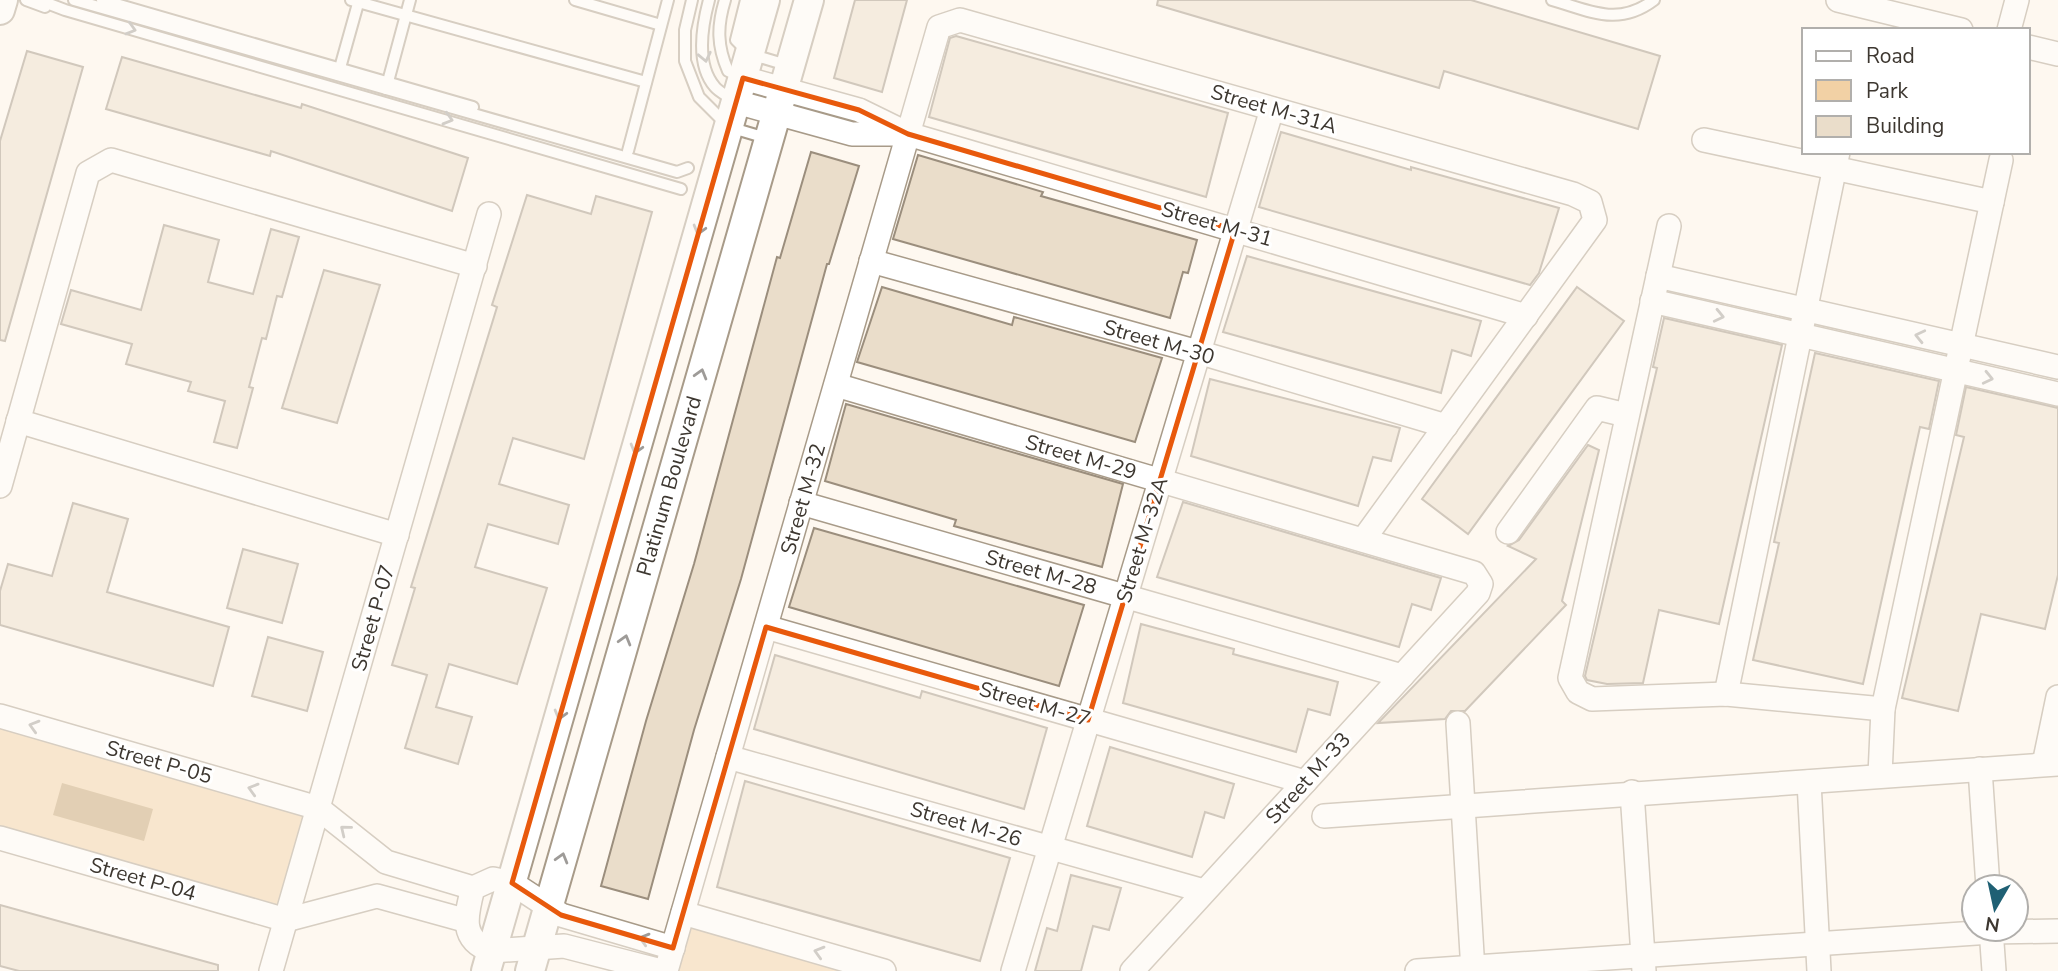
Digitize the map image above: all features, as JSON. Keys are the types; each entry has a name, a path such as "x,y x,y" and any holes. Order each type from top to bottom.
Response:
{"street":[{"path":"0,10 3,0"},
{"name":"Platinum Boulevard","path":"489,961 699,190 739,90 765,0"},
{"name":"Platinum Boulevard","path":"533,958 809,0"},
{"path":"1838,0 1953,28"},
{"path":"2010,28 2017,0"},
{"name":"Street M-31A","path":"939,27 960,20 1573,194 1590,202 1595,220 1526,316"},
{"name":"Street M-32","path":"664,971 673,948 939,27"},
{"path":"2030,47 2058,54"},
{"name":"Street M-31","path":"739,90 780,102 852,134 908,134 1526,316"},
{"name":"Street M-32A","path":"1013,971 1272,109"},
{"path":"1704,140 1836,160 1992,202"},
{"path":"0,486 88,173 111,160 475,265"},
{"path":"1726,694 1836,160"},
{"path":"1880,775 1883,709 2001,160"},
{"name":"Street P-07","path":"271,971 489,214"},
{"path":"1669,226 1570,678 1578,692 1592,699 1726,694 1883,709"},
{"name":"Street M-30","path":"871,261 1198,352 1446,426"},
{"path":"1658,276 2058,367"},
{"path":"1652,301 2058,394"},
{"path":"1363,540 1526,316"},
{"name":"Street M-29","path":"836,385 1474,573 1482,584"},
{"path":"1508,532 1597,408 1626,415"},
{"path":"18,421 397,535"},
{"name":"Street M-28","path":"802,503 1402,676"},
{"name":"Street M-33","path":"1132,971 1478,593 1482,584"},
{"name":"Street M-27","path":"765,627 1305,782"},
{"path":"1324,816 2051,764 2058,697"},
{"name":"Street P-05","path":"0,716 318,808"},
{"path":"1458,723 1473,969"},
{"name":"Street M-26","path":"728,757 1205,891"},
{"path":"1980,769 1987,873"},
{"path":"1809,782 1819,971"},
{"path":"1632,792 1643,963"},
{"path":"318,808 386,862 473,888 493,879 512,883 571,919 673,948"},
{"name":"Street P-04","path":"0,838 286,920"},
{"path":"377,896 386,862"},
{"path":"473,888 464,920 468,933 489,961 533,958 564,946 664,971"},
{"path":"286,920 377,896 464,920"},
{"path":"683,913 884,971"},
{"path":"2030,931 2058,931"},
{"path":"1417,971 1643,963 1960,933"},
{"path":"1992,943 1994,971"}],"lane":[{"path":"26,0 58,11 65,10"},
{"path":"39,0 65,10 628,151 647,160"},
{"path":"74,0 385,90 647,160 688,168 699,190 672,193 636,182 626,170 385,90"},
{"path":"104,0 338,77"},
{"path":"385,90 410,0"},
{"path":"575,0 661,25"},
{"path":"628,151 668,0"},
{"path":"692,0 685,30 685,61 699,97 739,90"},
{"path":"709,0 701,34 705,61 714,86 780,102"},
{"path":"725,0 717,36 721,56 739,90"},
{"path":"739,90 736,40 746,0"},
{"path":"1552,0 1616,18 1641,10 1654,0"},
{"path":"338,77 356,1 646,82"}],"highlighted area":[{"path":"743,78 859,110 908,134 1235,230 1088,720 766,627 673,948 561,915 512,883"}],"green space":[{"path":"0,716 318,808 286,920 0,838"},
{"path":"683,913 884,971 666,971"}],"shaded area":[{"path":"62,783 153,809 144,841 53,815"}],"building":[{"path":"855,0 907,0 882,92 834,78"},
{"path":"1158,0 1471,0 1660,56 1638,129 1444,71 1439,88 1157,5"},
{"path":"956,36 1228,113 1206,197 929,117 950,38"},
{"path":"27,51 83,67 5,341 0,340 0,141"},
{"path":"122,57 301,108 302,104 468,158 452,211 271,151 270,156 106,109"},
{"path":"1281,132 1411,170 1411,167 1559,208 1539,273 1530,285 1259,207"},
{"path":"811,152 859,166 827,264 741,579 694,730 648,899 601,886 646,721 694,564 777,257 780,258"},
{"path":"918,155 1043,192 1041,196 1197,240 1188,273 1183,272 1170,318 893,239"},
{"path":"527,195 591,214 596,196 652,212 584,459 513,438 499,484 569,505 558,544 488,524 475,567 547,588 517,684 449,664 436,707 472,717 458,764 405,748 427,675 392,665 415,588 411,587 497,307 492,305"},
{"path":"164,225 219,240 208,282 253,294 271,229 299,237 282,297 277,296 266,339 262,338 249,387 253,388 237,448 214,442 225,401 188,391 191,382 126,364 132,344 61,324 71,290 141,310"},
{"path":"1247,256 1481,321 1471,356 1452,350 1441,393 1223,332"},
{"path":"324,270 380,285 337,423 282,408"},
{"path":"882,287 1012,325 1014,317 1162,358 1135,442 857,362"},
{"path":"1577,287 1624,321 1468,534 1422,499"},
{"path":"1664,318 1782,345 1719,624 1659,610 1643,683 1607,684 1587,680 1585,676 1657,368 1653,367"},
{"path":"1815,353 1939,381 1929,429 1920,427 1863,684 1753,660 1779,543 1774,542"},
{"path":"1210,379 1400,428 1391,461 1373,457 1358,506 1191,456"},
{"path":"1966,387 2058,408 2058,575 2045,629 1981,614 1958,711 1902,698 1964,437 1956,435"},
{"path":"846,404 1123,484 1102,567 954,526 956,520 825,481"},
{"path":"1588,445 1599,450 1562,601 1566,605 1465,711 1451,711 1445,719 1378,723 1536,559 1508,546 1519,540"},
{"path":"1183,502 1441,578 1431,610 1412,604 1399,647 1157,577"},
{"path":"73,503 128,519 107,592 229,627 213,686 0,625 0,591 8,564 52,576"},
{"path":"814,528 1084,605 1059,686 789,607"},
{"path":"243,549 298,564 282,623 227,608"},
{"path":"1141,624 1234,649 1233,654 1338,682 1330,715 1308,709 1296,752 1123,703"},
{"path":"268,637 323,652 307,711 252,696"},
{"path":"775,655 920,698 922,691 1047,728 1024,809 754,729"},
{"path":"1110,747 1234,784 1224,818 1205,812 1192,857 1087,826"},
{"path":"745,781 1010,858 980,961 717,887"},
{"path":"1071,875 1121,888 1109,930 1093,926 1081,971 1035,971 1047,928 1057,931"},
{"path":"0,905 218,965 218,971 19,971 0,966"}]}
